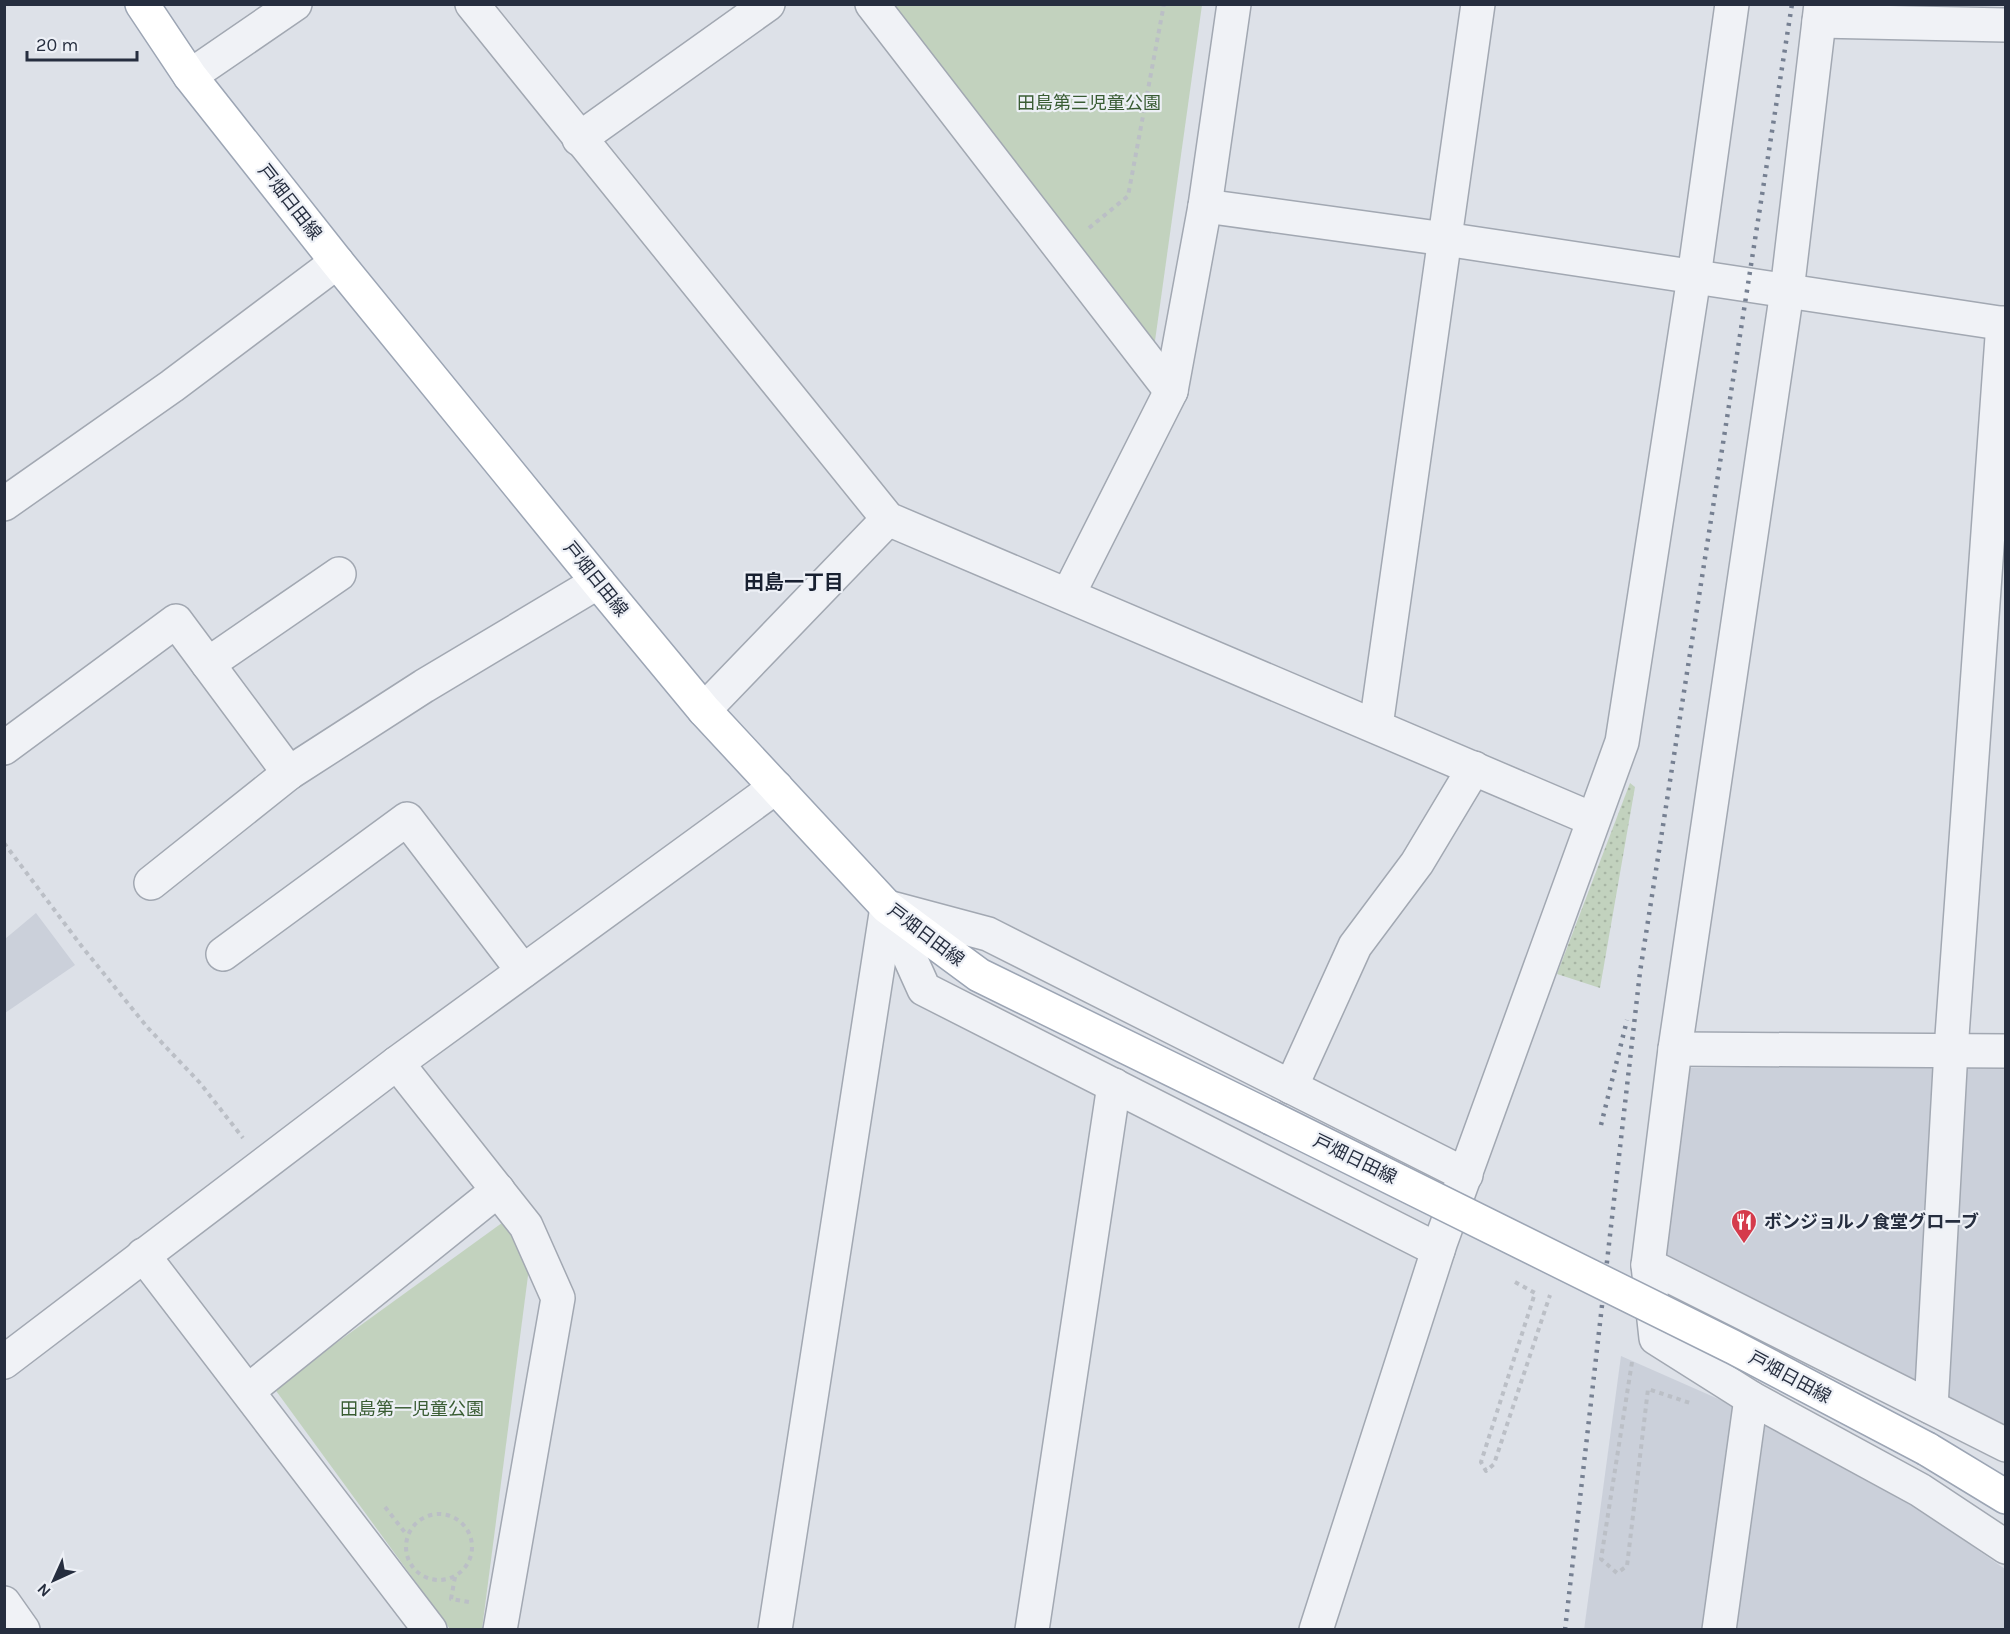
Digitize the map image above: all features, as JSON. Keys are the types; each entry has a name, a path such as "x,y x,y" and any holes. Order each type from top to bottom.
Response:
{"main road":[{"name":"戸畑日田線","path":"142,4 190,76 337,262 598,582 704,710 887,907 978,975 1722,1342 1927,1449 2006,1497"}],"street":[{"path":"190,76 296,4"},
{"path":"472,4 888,519 1592,819"},
{"path":"579,139 768,4"},
{"path":"872,4 1170,391"},
{"path":"1068,595 1170,391 1205,206 1234,4"},
{"path":"1376,726 1478,4"},
{"path":"1316,1629 1438,1250 1592,819 1622,742 1694,277 1732,4"},
{"path":"2006,25 1820,13 1787,291 1675,1049 1648,1264 1656,1338 1751,1398 1920,1490 2006,1547"},
{"path":"1205,206 1445,239 2004,324 1951,1050 1930,1407"},
{"path":"4,504 172,386 337,262"},
{"path":"704,710 888,519"},
{"path":"208,664 339,574"},
{"path":"151,883 289,773 462,663 598,582"},
{"path":"4,748 176,621 289,773"},
{"path":"1291,1088 1355,946 1417,863 1474,768"},
{"path":"4,1362 397,1063 776,787"},
{"path":"223,954 407,819 523,971"},
{"path":"887,907 988,934 1466,1175"},
{"path":"887,907 924,989 1438,1250"},
{"path":"775,1629 887,907"},
{"path":"1675,1049 2006,1051"},
{"path":"397,1063 526,1226 558,1298 500,1629"},
{"path":"1032,1629 1114,1085"},
{"path":"248,1391 498,1190"},
{"path":"143,1255 430,1629"},
{"path":"1648,1264 2006,1444"},
{"path":"1719,1629 1751,1398"},
{"path":"4,1603 23,1629"}],"path":[{"path":"1062,251 1128,196 1164,4"},
{"path":"4,843 83,948 148,1028 200,1083 263,1164"},
{"path":"1514,1281 1535,1293 1481,1462 1486,1472 1494,1464 1552,1289"},
{"path":"1633,1355 1601,1559 1617,1573 1627,1566 1648,1389 1692,1404"},
{"path":"385,1507 408,1535 406,1548 413,1568 432,1580 444,1580 455,1576 471,1559 471,1536 465,1526 448,1514 427,1515 418,1520 408,1535"}],"shaded area":[{"path":"36,913 75,965 5,1013 5,939"},
{"path":"2005,1066 2005,1431 1662,1253 1689,1068"},
{"path":"1621,1356 1723,1401 1915,1506 2005,1569 2005,1629 1584,1630"}],"green space":[{"name":"田島第三児童公園","path":"888,5 1202,5 1154,348"},
{"path":"1630,783 1635,787 1600,988 1557,974"},
{"name":"田島第一児童公園","path":"506,1220 532,1245 482,1629 450,1629 274,1388"}],"railway":[{"path":"1565,1630 1640,972 1792,4"},
{"path":"1601,1125 1627,1020"}],"place":[{"name":"ボンジョルノ食堂グローブ","path":"1744,1245"}],"district":[{"name":"田島一丁目","path":"794,582"}]}
